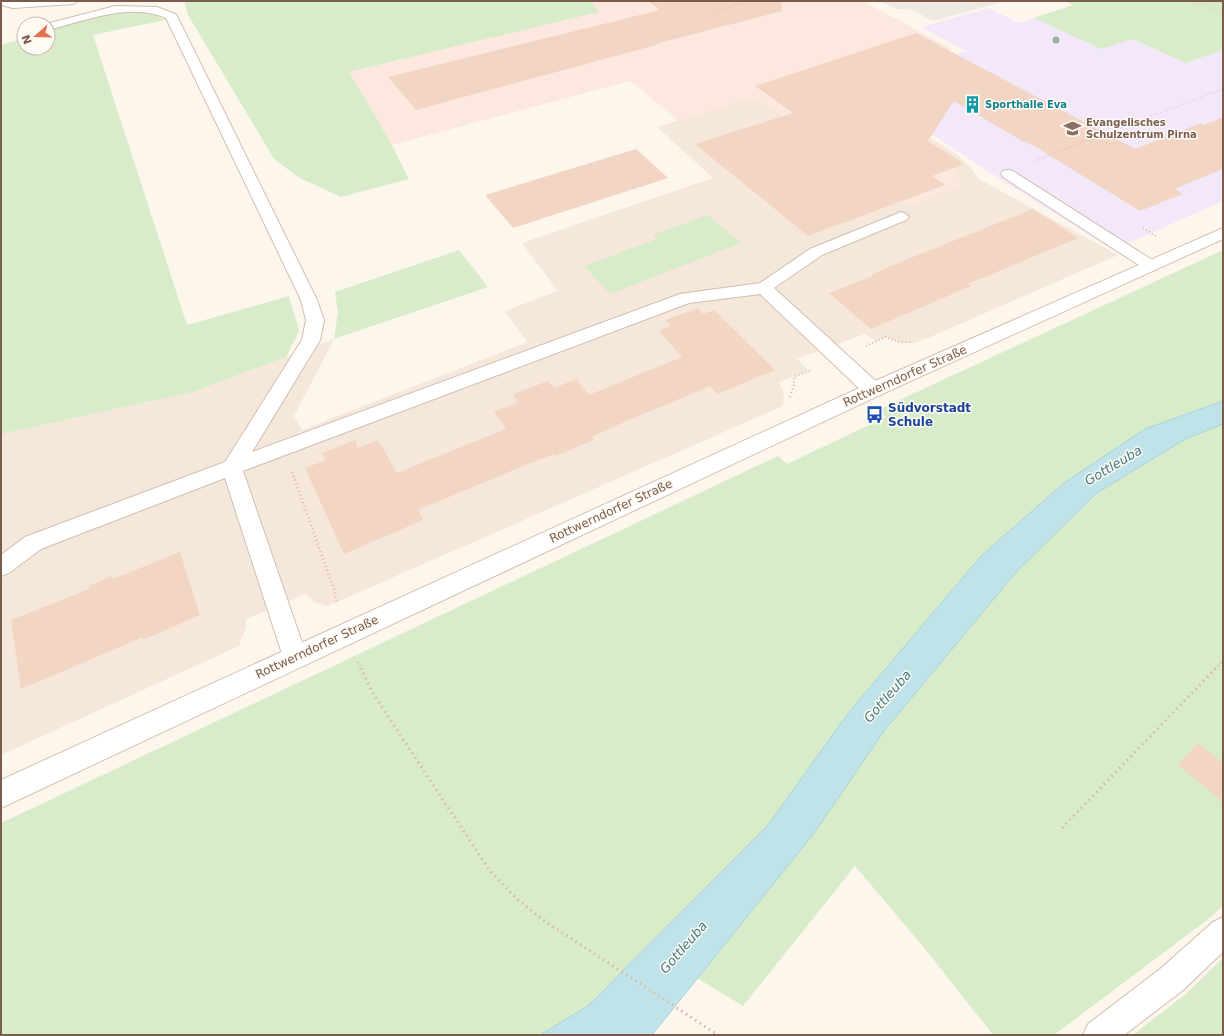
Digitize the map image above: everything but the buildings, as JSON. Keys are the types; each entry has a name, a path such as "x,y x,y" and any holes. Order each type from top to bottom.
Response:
{"main road":[{"name":"Rottwerndorfer Straße","path":"1,794 873,390 1223,233"}],"lane":[{"path":"1,2 13,5 73,1"},
{"path":"95,4 115,9 157,10 171,16 309,300 315,320 310,340 232,467 295,657"},
{"path":"56,25 115,9"},
{"path":"1008,174 1151,266"},
{"path":"1,567 33,543 284,447 686,298 764,288 816,252 901,217"},
{"path":"764,288 873,390"},
{"path":"1100,1035 1170,980 1223,932"}],"path":[{"path":"707,14 749,1"},
{"path":"1195,1 1223,13"},
{"path":"1039,166 1033,162 1223,89"},
{"path":"1139,225 1158,237"},
{"path":"284,447 298,491 334,589 338,606"},
{"path":"344,635 372,692 490,871 517,899 543,920 718,1035"},
{"path":"1062,828 1223,661"}],"shaded area":[{"path":"591,1 863,1 952,49 843,85 955,168 960,181 955,188 907,206 755,96 679,121 630,81 392,145 349,72 598,12"},
{"path":"880,1 994,1 999,3 933,21 912,10 897,9"},
{"name":"Evangelisches Schulzentrum Pirna","path":"989,8 1019,23 1065,8 1185,63 1223,50 1223,201 1113,250 986,170 859,86 966,51 921,27"},
{"path":"843,85 955,153 968,165 979,179 1118,255 914,343 899,342 885,337 876,341 865,334 797,359 809,371 779,382 784,395 783,406 328,606 314,602 306,594 246,619 246,627 239,646 1,755 1,434 193,392 334,339 294,416 302,430 527,342 505,311 558,291 522,243 713,178 657,127 755,96 907,206"}],"green space":[{"path":"184,1 591,1 599,12 349,72 392,145 409,179 341,197 298,177 274,159 188,15"},
{"path":"1064,1 1223,1 1223,50 1185,63 1133,39 1101,49 1034,18 1073,5"},
{"path":"114,12 150,13 165,20 93,35 187,325 289,296 299,331 286,357 193,392 1,434 1,45 16,40 16,56 56,56 56,28"},
{"path":"708,215 741,243 610,294 584,266 657,239 653,235"},
{"path":"459,250 488,287 334,339 338,313 335,292"},
{"path":"1223,250 1223,401 1145,429 1064,483 981,556 849,712 768,825 588,1006 540,1035 1,1035 1,823 778,456 787,464 886,417 878,410"},
{"path":"1223,424 1223,906 1211,917 1054,1035 993,1035 926,950 855,866 743,1006 697,978 815,832 884,731 1017,571 1097,493 1185,439"},
{"path":"1223,958 1223,1035 1133,1035 1188,992"}],"water":[{"name":"Gottleuba","path":"1223,401 1223,424 1185,439 1097,493 1017,571 884,731 815,832 652,1035 540,1035 588,1006 768,825 849,712 981,556 1064,483 1145,429"}],"place":[{"name":"Sporthalle Eva","path":"972,104"},
{"name":"Evangelisches Schulzentrum Pirna","path":"1073,128"},
{"name":"Südvorstadt Schule","path":"875,415"}]}
